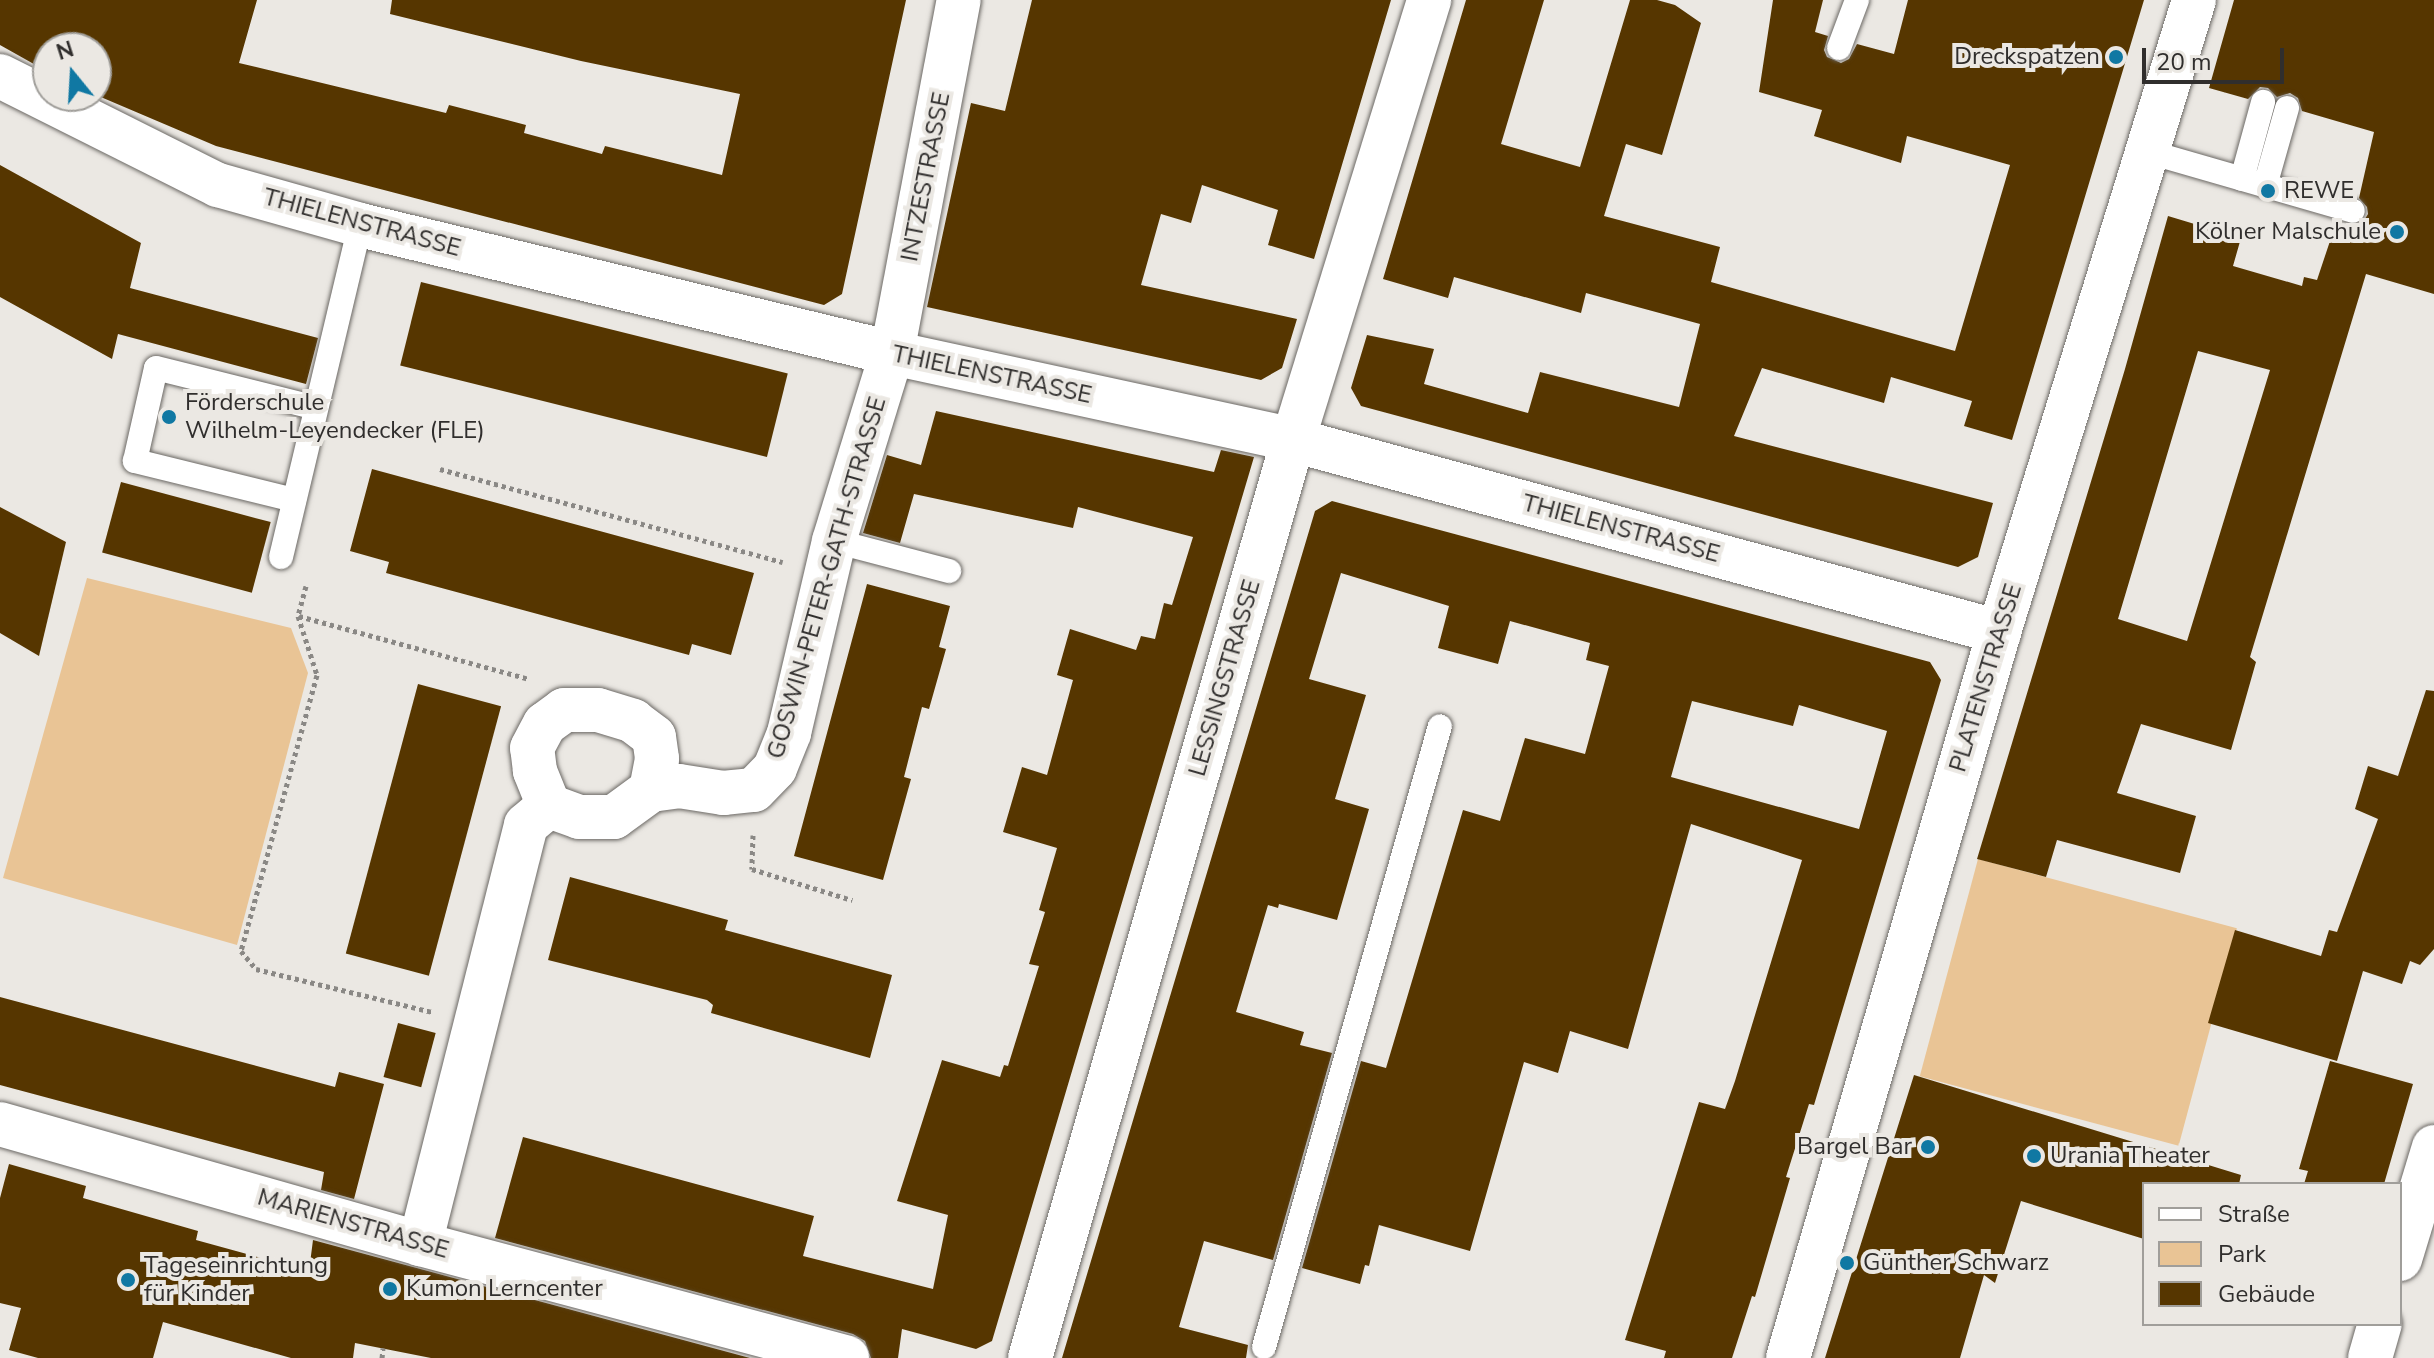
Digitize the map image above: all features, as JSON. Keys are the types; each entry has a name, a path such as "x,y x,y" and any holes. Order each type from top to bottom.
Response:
{"street":[{"name":"INTZESTRASSE","path":"892,353 959,0"},
{"name":"LESSINGSTRASSE","path":"1030,1358 1293,440 1429,0"},
{"name":"PLATENSTRASSE","path":"1788,1358 1999,632 2194,0"},
{"name":"THIELENSTRASSE","path":"0,76 218,185 360,225 892,353 1293,440 1999,632"},
{"name":"GOSWIN-PETER-GATH-STRASSE","path":"651,790 679,786 723,793 754,790 775,768 789,733 833,543 892,353"},
{"path":"564,710 598,710 633,721 654,737 657,759 651,790 614,817 579,817 549,806 535,771 532,748 545,724 564,710"},
{"path":"420,1244 526,825 549,806"},
{"name":"MARIENSTRASSE","path":"0,1124 420,1244 847,1358"},
{"path":"2402,1252 2434,1147"},
{"path":"2370,1358 2379,1326"}],"lane":[{"path":"1839,48 1857,0"},
{"path":"2253,183 2263,102"},
{"path":"2253,183 2287,108"},
{"path":"2149,152 2353,211"},
{"path":"281,557 360,225"},
{"path":"294,500 135,461 156,368 316,408"},
{"path":"833,543 949,571"},
{"path":"1264,1347 1440,726"}],"path":[{"path":"440,469 786,562 800,542 833,543"},
{"path":"476,1022 256,969 241,951 317,675 298,616 545,683 564,710"},
{"path":"754,790 752,869 852,900"},
{"path":"382,1358 383,1348"}],"green space":[{"path":"87,578 291,628 308,673 237,945 3,878"},
{"path":"1978,859 2237,928 2179,1146 1920,1076"}],"building":[{"path":"0,0 257,0 239,63 446,113 449,105 526,125 524,133 602,154 605,146 722,175 740,94 581,61 390,14 392,0 906,0 842,294 824,305 216,146 112,102 112,32 32,32 32,63 0,45"},
{"path":"1032,0 1391,0 1314,259 1268,245 1278,210 1202,185 1191,223 1161,214 1141,285 1297,319 1282,368 1261,380 927,307 971,103 1005,111"},
{"path":"1466,0 1544,0 1501,144 1580,167 1630,0 1657,0 1675,5 1701,23 1662,155 1626,144 1604,216 1720,247 1711,282 1955,351 2010,165 1907,136 1901,163 1814,136 1822,110 1759,92 1773,0 1823,0 1815,32 1828,36 1824,50 1827,57 1841,63 1849,59 1857,44 1894,54 1908,0 2144,0 2012,440 1964,426 1972,401 1891,377 1884,403 1762,368 1734,436 1993,503 1978,557 1958,567 1361,406 1351,388 1367,335 1434,349 1424,384 1528,413 1540,372 1679,407 1700,324 1586,293 1581,313 1454,277 1448,298 1383,279"},
{"path":"2234,0 2434,0 2434,294 2366,274 2250,657 2256,662 2231,750 2141,724 2117,793 2196,816 2180,873 2057,840 2046,877 1977,859 2168,216 2241,238 2233,266 2302,286 2304,277 2317,280 2332,235 2351,240 2354,226 2363,222 2368,214 2367,207 2359,198 2374,132 2302,111 2298,98 2290,93 2277,97 2268,88 2260,87 2248,99 2209,88","holes":["2198,351 2270,370 2187,641 2118,619"]},
{"path":"0,165 141,243 130,288 318,338 306,384 118,334 112,359 0,297"},
{"path":"421,282 788,373 767,457 400,365"},
{"path":"936,411 1214,472 1221,450 1254,457 992,1341 976,1349 902,1329 898,1358 871,1358 865,1341 853,1334 495,1238 523,1137 814,1216 803,1256 933,1289 948,1215 897,1201 942,1060 1000,1077 1004,1065 1008,1066 1039,966 1029,964 1045,912 1039,910 1057,848 1003,832 1022,767 1047,775 1073,680 1057,675 1070,629 1136,650 1141,636 1155,639 1164,603 1172,605 1193,537 1078,507 1073,528 914,494 900,543 863,533 887,455 921,465"},
{"path":"372,469 754,573 731,655 692,644 689,655 386,573 389,562 350,551"},
{"path":"121,482 271,522 252,593 102,553"},
{"path":"1332,501 1930,662 1941,680 1814,1105 1809,1104 1786,1177 1790,1178 1755,1297 1752,1296 1732,1358 1664,1358 1666,1351 1625,1340 1699,1102 1725,1109 1802,860 1691,824 1628,1049 1570,1031 1558,1073 1524,1062 1470,1251 1379,1225 1369,1266 1365,1265 1360,1284 1302,1268 1361,1061 1386,1068 1463,810 1500,821 1525,738 1585,754 1609,666 1586,660 1590,643 1510,621 1498,664 1438,648 1449,606 1341,573 1309,679 1366,695 1335,799 1369,809 1337,920 1279,904 1278,908 1268,905 1236,1012 1304,1032 1300,1045 1332,1053 1273,1260 1204,1241 1179,1327 1248,1345 1246,1358 1062,1358 1315,511","holes":["1692,701 1793,726 1799,705 1887,731 1859,829 1671,777"]},
{"path":"0,507 66,542 39,656 0,633"},
{"path":"867,584 950,606 939,647 946,649 929,709 922,707 904,777 911,779 883,880 794,856"},
{"path":"418,684 501,706 429,976 346,953"},
{"path":"2426,690 2434,691 2434,949 2420,965 2410,961 2402,984 2363,971 2337,1061 2208,1023 2235,930 2321,956 2329,930 2337,932 2378,819 2355,809 2368,766 2398,776"},
{"path":"570,877 728,920 725,930 892,975 870,1058 711,1013 713,1005 707,1000 548,960"},
{"path":"0,997 335,1087 339,1072 384,1084 354,1199 321,1190 324,1172 0,1085"},
{"path":"398,1023 436,1033 421,1087 384,1077"},
{"path":"2330,1061 2413,1084 2385,1182 2305,1182 2308,1171 2299,1169"},
{"path":"1914,1075 2241,1175 2239,1182 2142,1182 2142,1238 2021,1201 1995,1283 1984,1275 1960,1358 1825,1358"},
{"path":"9,1164 86,1186 83,1198 198,1231 196,1240 309,1271 313,1240 750,1358 431,1358 355,1343 353,1358 291,1358 163,1322 153,1358 38,1358 9,1350 21,1308 0,1303 0,1198"}],"place":[{"name":"Dreckspatzen","path":"2116,57"},
{"name":"REWE","path":"2268,191"},
{"name":"Kölner Malschule","path":"2397,232"},
{"name":"Förderschule Wilhelm-Leyendecker (FLE)","path":"169,417"},
{"name":"Bargel Bar","path":"1928,1147"},
{"name":"Urania Theater","path":"2034,1156"},
{"name":"Günther Schwarz","path":"1847,1263"},
{"name":"Tageseinrichtung für Kinder","path":"128,1280"},
{"name":"Kumon Lerncenter","path":"390,1289"}]}
